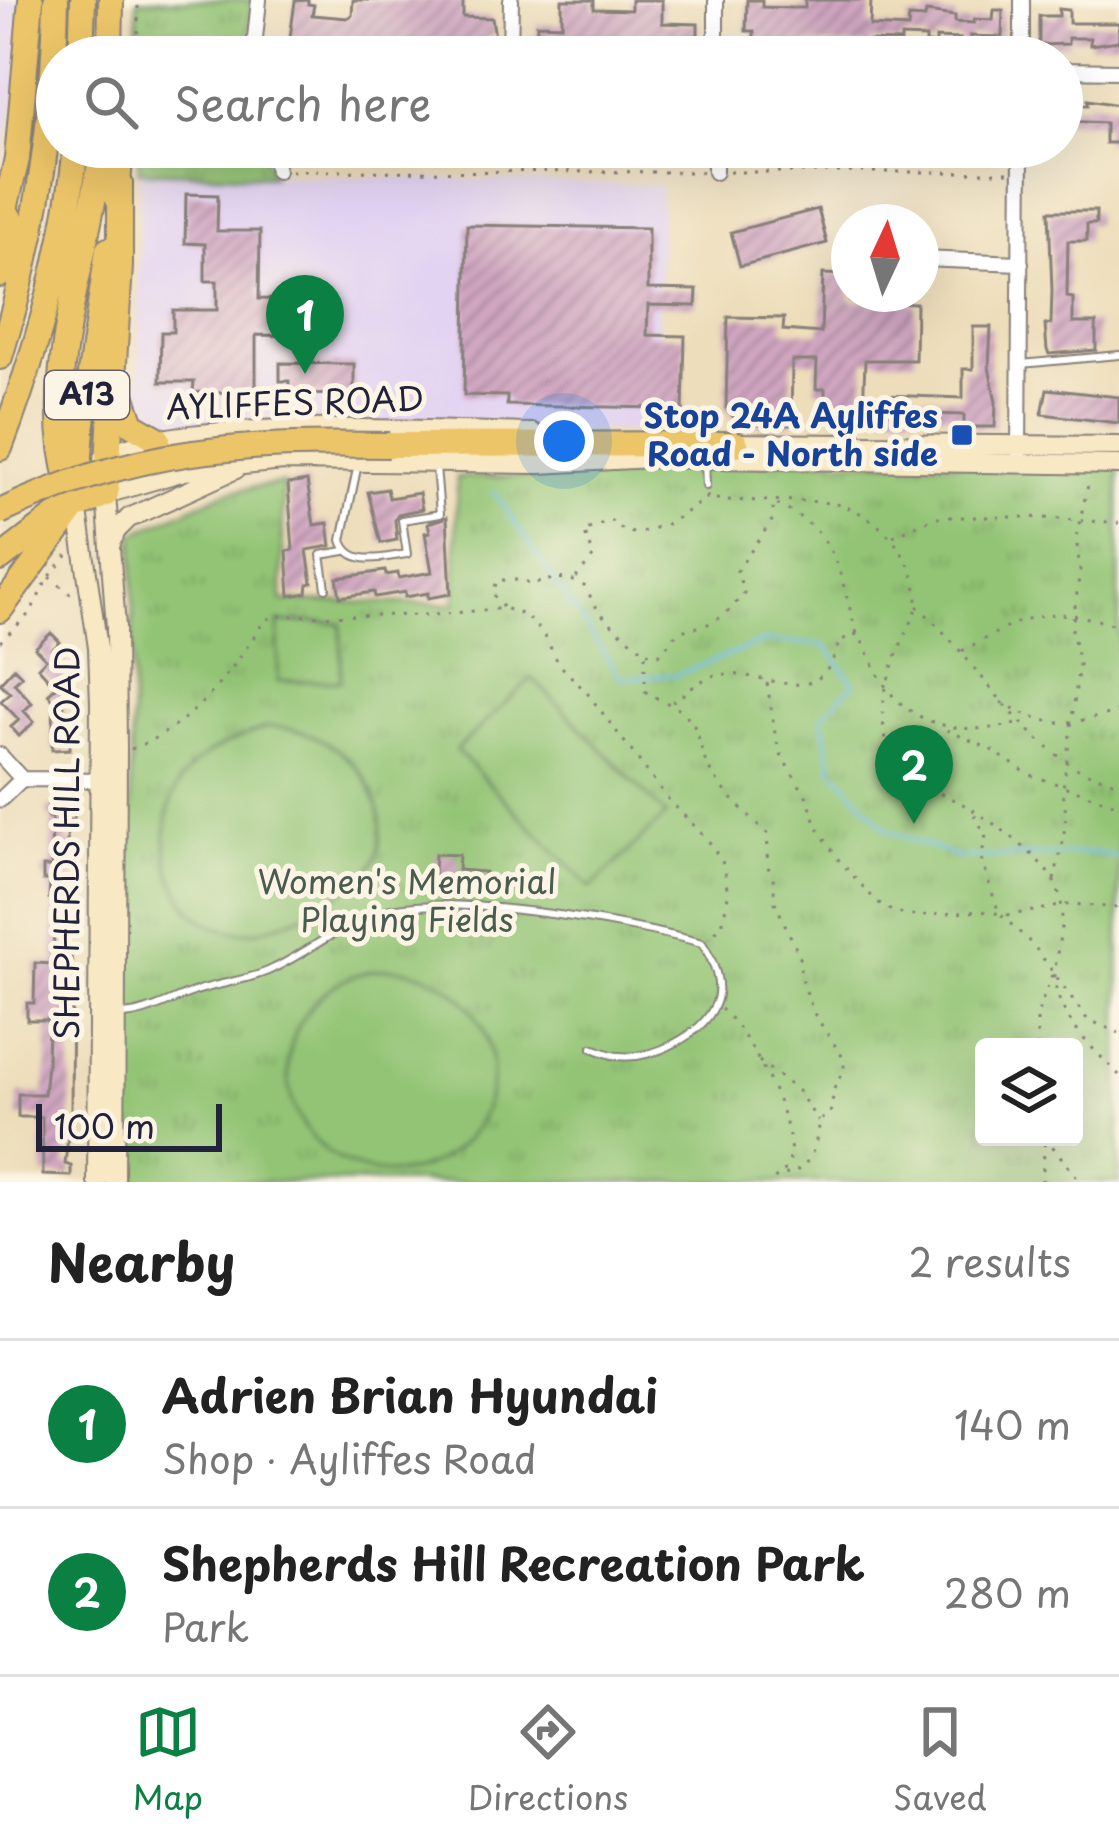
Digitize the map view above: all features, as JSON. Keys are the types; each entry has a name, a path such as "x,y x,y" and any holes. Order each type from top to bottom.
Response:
{"highway":[{"path":"0,230 16,159 31,0"},
{"path":"55,36 56,0"},
{"path":"82,36 83,0"},
{"path":"110,36 111,0"},
{"path":"124,0 124,36"},
{"path":"0,275 17,184 16,159"},
{"path":"0,357 44,168"},
{"path":"0,448 43,324 73,168"},
{"path":"77,503 64,460 61,390 98,168"},
{"name":"A13","path":"0,610 77,503 120,168"},
{"path":"106,505 120,266 120,183"},
{"path":"113,357 129,417 137,430 158,439"},
{"path":"0,512 102,471 191,451 282,443 736,444"},
{"name":"AYLIFFES ROAD","path":"0,559 77,503 106,505"}],"main road":[{"name":"AYLIFFES ROAD","path":"106,456 131,444 158,439 243,431 416,432 658,436 736,444 1019,453 1119,465"},
{"name":"AYLIFFES ROAD","path":"106,505 184,471 251,463 1019,453 1119,446"},
{"path":"77,503 88,474 106,456"},
{"path":"110,548 116,531 129,518 251,463"},
{"name":"SHEPHERDS HILL ROAD","path":"77,503 98,648 109,780 115,1182"},
{"name":"SHEPHERDS HILL ROAD","path":"97,1182 109,780 117,749 106,505"}],"street":[{"path":"255,36 259,0"},
{"path":"510,36 511,0"},
{"path":"716,0 716,36"},
{"path":"1022,0 1022,36"},
{"path":"1083,70 1119,70"},
{"path":"277,168 278,172"},
{"path":"1019,453 1022,168"},
{"path":"939,260 1021,263"},
{"path":"0,754 22,779"},
{"path":"0,800 22,779 109,780"}],"lane":[{"path":"1021,364 1119,355"},
{"path":"705,458 706,486"},
{"path":"359,462 342,540 353,557 372,558 407,554 402,520 440,514 436,463"},
{"path":"326,589 321,555 345,551"},
{"path":"116,1015 137,1015 198,990 254,976 375,913 399,908 494,908 664,932 702,943 714,961 715,1004 699,1027 656,1053 620,1057 592,1048"}],"path":[{"path":"138,0 138,36"},
{"path":"278,172 1022,172"},
{"path":"1037,1038 1036,1015 1062,941 1054,882 1066,815 1063,789 1079,664 1072,630 1078,596 1076,537 1091,474"},
{"path":"706,486 707,498"},
{"path":"575,579 594,556 584,531 610,520 625,532 655,530 707,498 838,505 868,515 891,536 914,587 917,606 885,686 884,723 891,754 907,775 933,794 971,809 1029,854 1054,882"},
{"path":"773,503 806,517 837,559 857,634 885,686 920,717 1063,789 1119,806"},
{"path":"504,608 493,594 497,580 531,585 561,577 575,579 587,587 591,602 612,627 645,651 659,655 680,631 700,629 733,608 744,593 737,571 773,519 773,503"},
{"path":"891,536 936,517 1119,523"},
{"path":"0,642 30,613 55,568"},
{"path":"50,577 76,599"},
{"path":"917,606 1021,723 1077,768 1119,783"},
{"path":"117,749 134,750 193,711 222,686 263,623 273,616 434,615 504,608 526,616 544,635 560,664 668,799 708,840 724,866 728,896 722,926 702,943"},
{"path":"960,652 1020,620 1074,612 1119,626"},
{"path":"668,704 712,676 767,682 817,680 834,664 839,641 857,634"},
{"path":"645,651 646,691 676,706 698,731 702,754 722,788 768,835 767,865 775,902 800,960 813,1012 844,1059 832,1108 818,1121"},
{"path":"767,682 776,740 807,797 818,830 876,902 893,912 918,916 1011,915 1060,905 1119,908"},
{"path":"998,700 1030,718 1070,725 1119,711"},
{"path":"944,728 997,729 1021,723"},
{"path":"971,809 986,835 981,860 999,913 1054,970 1087,1019 1119,1033"},
{"path":"1054,970 1057,994 1072,1026 1119,1075"},
{"path":"715,1004 732,1018 757,1060 776,1095 791,1141 790,1160 770,1182"},
{"path":"757,1060 798,1091 818,1121 818,1138 806,1166 794,1175 779,1175"},
{"path":"1042,1182 1044,1146"},
{"path":"1051,1146 1081,1182"}],"shaded area":[{"path":"0,0 21,0 18,81 0,172"},
{"path":"139,171 661,185 656,431 165,424 139,396"}],"green space":[{"path":"137,0 253,0 248,36 138,36"},
{"path":"269,168 272,176 139,171"},
{"name":"Women's Memorial Playing Fields","path":"705,458 1119,465 1119,1182 126,1182 134,534 226,492 283,483 282,601 455,604 457,477 542,477"},
{"path":"279,622 341,623 341,681 278,681"},
{"path":"532,678 666,815 591,888 456,750"},
{"path":"267,727 314,736 353,763 377,804 378,853 359,880 323,904 264,929 232,931 204,921 177,889 166,845 167,822 180,781 194,765 219,747"},
{"path":"390,969 429,976 462,999 485,1032 492,1071 485,1110 462,1143 429,1166 390,1173 351,1166 318,1143 295,1110 288,1071 295,1032 318,999 351,976"}],"building":[{"path":"308,0 314,5 312,15 347,18 352,15 353,0 463,0 463,17 492,18 495,36 290,36 295,1"},
{"path":"562,0 594,0 594,9 631,10 631,0 662,0 662,23 698,24 698,35 536,36 537,24 562,25"},
{"path":"747,0 762,0 762,7 805,8 805,0 871,0 870,26 908,28 909,17 925,18 926,12 974,23 974,19 993,20 994,10 1003,10 1002,36 754,36 754,31 746,31"},
{"path":"1059,9 1069,10 1069,23 1119,23 1119,41 1090,45 1090,38 1083,36 1039,36 1039,16 1059,16"},
{"path":"1088,100 1119,105 1119,143 1105,143 1105,123 1083,122 1083,105 1088,105"},
{"path":"186,194 218,195 217,231 260,231 259,299 326,300 326,331 308,330 308,336 256,335 256,393 193,392 194,382 160,382 161,332 173,332 173,310 217,310 217,281 205,281 205,244 185,243"},
{"path":"818,209 827,243 740,266 731,232"},
{"path":"1049,211 1096,211 1096,224 1087,224 1087,241 1068,241 1067,297 1073,298 1073,323 1096,323 1096,350 1049,354 1047,350 1045,325 1051,324 1052,290"},
{"path":"467,225 648,228 648,289 697,290 696,306 648,305 647,335 685,336 683,412 507,405 507,396 464,395"},
{"path":"823,274 831,274 831,312 916,312 915,360 865,360 863,412 825,411 825,389 816,389 817,361 792,361 791,425 740,424 726,408 728,317 784,318 783,330 821,333"},
{"path":"973,327 991,327 995,427 964,427 964,415 885,413 885,395 963,398 963,369 973,369"},
{"path":"280,363 354,364 354,395 289,394 289,381 280,381"},
{"path":"1047,389 1119,397 1119,423 1042,414"},
{"path":"307,481 314,525 328,523 331,546 307,550 312,583 307,593 290,596 287,551 293,550 288,484"},
{"path":"387,489 389,498 419,493 422,509 398,514 397,540 381,543 368,492"},
{"path":"447,517 451,594 405,597 405,592 375,597 374,592 340,597 337,578 385,571 386,575 398,573 399,578 432,572 425,533 430,532 428,523"},
{"path":"51,633 60,642 52,650 71,670 62,678 71,687 64,694 63,724 70,724 70,749 52,750 54,701 48,694 56,687 38,667 46,659 35,648"},
{"path":"14,668 22,676 14,683 32,703 24,711 34,722 19,736 11,727 19,720 1,701 10,693 0,683"},
{"path":"48,807 74,808 74,820 68,820 67,843 72,843 74,868 73,879 67,879 66,915 73,919 73,928 65,928 65,950 70,950 72,964 71,1110 65,1164 71,1166 71,1176 43,1175 42,1117 18,1117 18,1094 44,1094 47,1065 48,1020 27,1020 27,1003 34,1003 35,963 54,964 53,898 49,898 50,880 43,880 43,867 51,867"},
{"path":"435,854 459,855 458,870 485,872 479,892 433,892"}],"waterway":[{"path":"493,491 621,678 676,675 765,641 825,645 854,683 822,717 832,768 887,830 959,858 1098,853 1119,857"}],"place":[{"name":"Adrien Brian Hyundai","path":"305,374"},
{"name":"Stop 24A Ayliffes Road - North side","path":"962,435"},
{"name":"Shepherds Hill Recreation Park","path":"914,824"}]}
